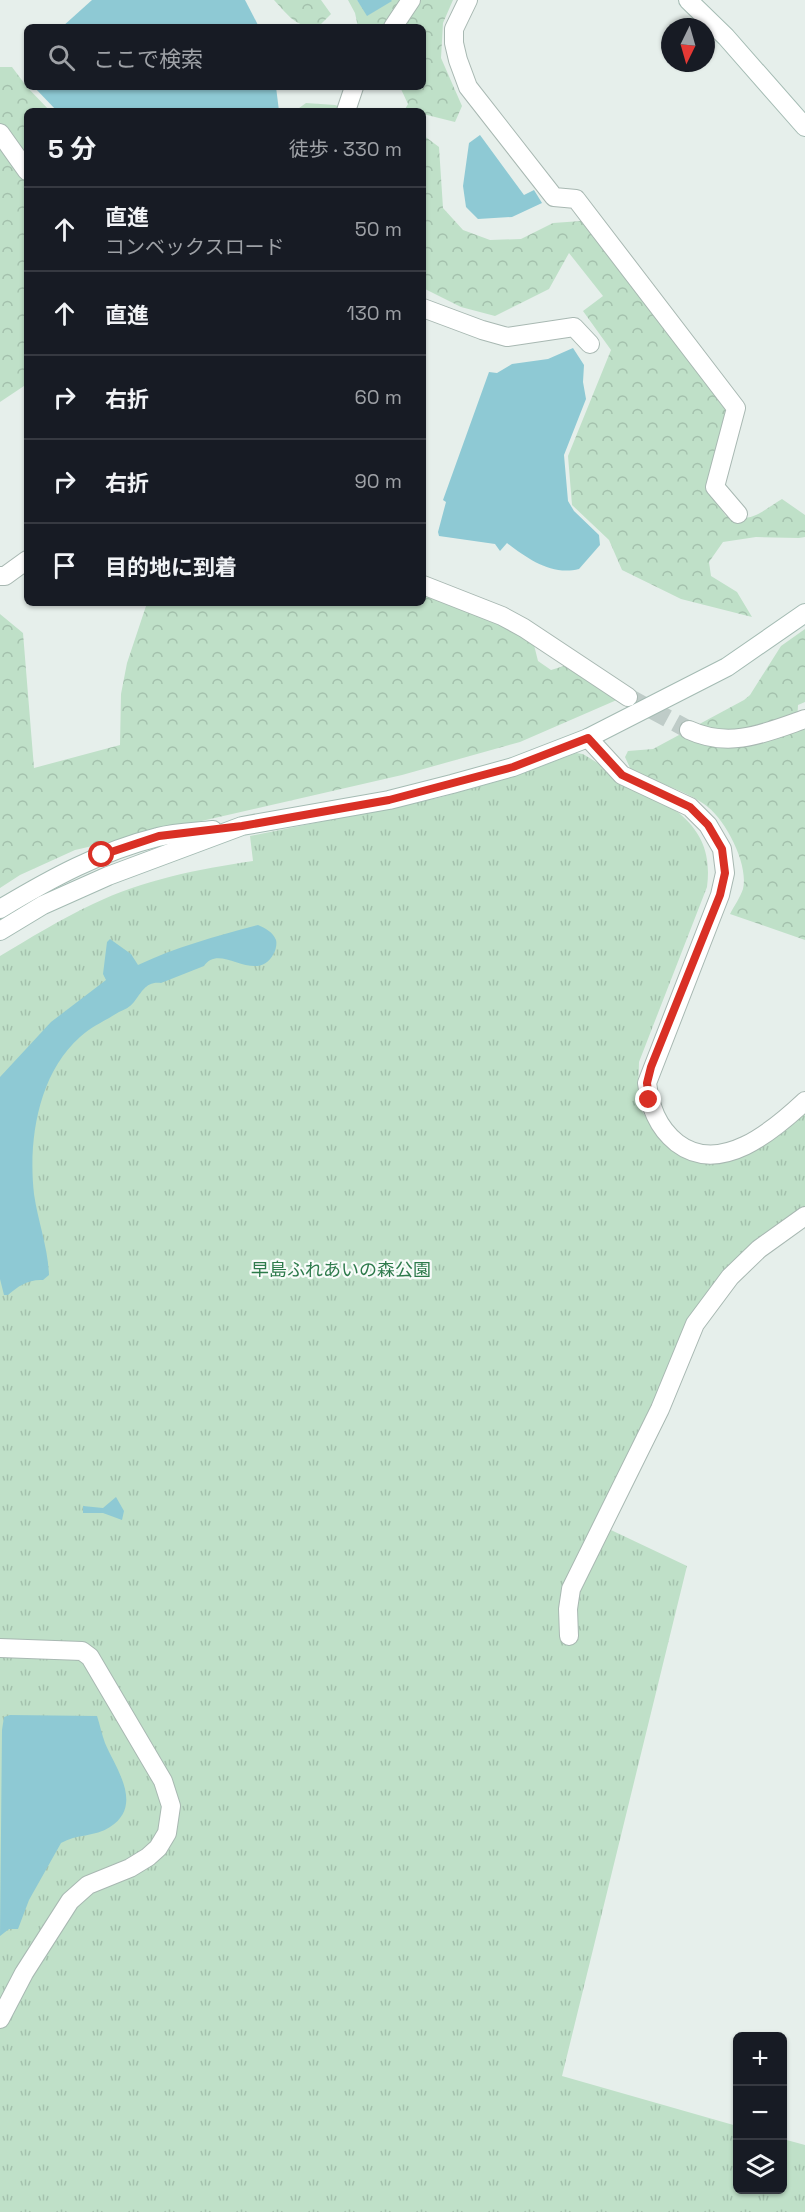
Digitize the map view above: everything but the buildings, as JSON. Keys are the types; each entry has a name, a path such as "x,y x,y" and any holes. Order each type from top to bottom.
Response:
{"street":[{"path":"395,24 411,0"},
{"path":"468,0 454,29 454,43 468,87 554,197 576,199 736,408 715,487 738,514"},
{"path":"688,0 726,37 805,127"},
{"path":"347,108 353,90"},
{"path":"0,133 24,167"},
{"path":"426,309 507,337 574,327 590,344"},
{"path":"0,576 5,576 24,562"},
{"path":"426,586 502,616 524,628 628,697"},
{"path":"0,909 55,876 102,855 159,836 242,826 389,800 513,767 588,738 727,667 805,613"},
{"path":"689,730 705,738 732,740 805,719"},
{"path":"588,738 622,775 690,807 708,825 722,849 725,873 720,895 647,1083 649,1100 657,1119 668,1135 686,1149 701,1155 722,1155 770,1131 805,1101"},
{"path":"0,931 43,905 108,876 242,826"},
{"path":"569,1636 568,1609 571,1589 660,1409 695,1324 730,1277 752,1256 805,1216"},
{"path":"0,1648 82,1651 90,1657 163,1781 171,1806 167,1833 153,1853 130,1868 88,1885 70,1901 24,1973 0,2019"}],"green space":[{"path":"274,0 321,0 331,14 321,24 301,24 288,16"},
{"path":"348,0 357,0 368,15 391,0 453,0 443,23 441,58 462,106 455,122 426,115 426,108 406,108 408,104 401,90 426,90 426,24 406,24 409,19 394,24 357,24"},
{"path":"0,67 12,67 24,83 24,90 30,90 47,108 24,108 24,386 0,402"},
{"path":"306,103 335,105 344,108 299,108"},
{"path":"426,137 439,147 443,208 463,230 490,240 521,239 553,223 581,221 677,337 730,405 707,489 726,516 750,517 782,499 805,515 805,537 756,537 723,542 709,562 711,576 737,592 752,617 681,599 622,570 609,540 572,505 568,456 611,350 583,311 603,296 569,253 549,289 495,316 461,307 426,290"},
{"path":"426,592 480,614 533,641 538,661 551,670 564,666 619,699 520,742 402,775 75,850 20,875 0,888 0,614 23,633 34,768 120,745 121,694 127,663 146,606 426,606"},
{"path":"805,629 805,702 798,705 797,725 805,730 805,940 730,914 742,892 744,879 739,855 727,830 704,804 637,773 630,768 625,757 628,751 653,749 744,700 750,695 781,646"},
{"name":"早島ふれあいの森公園","path":"576,753 583,754 679,813 694,829 704,846 708,865 707,887 639,1062 638,1095 642,1111 655,1131 709,1162 722,1162 740,1156 805,1111 805,1207 755,1245 653,1408 594,1522 687,1566 562,2076 733,2125 733,2194 787,2194 787,2140 805,2145 805,2212 0,2212 0,956 81,910 131,888 191,872 253,861 250,836 438,798 513,777"}],"water":[{"path":"92,0 245,0 257,24 65,24"},
{"path":"357,0 391,0 392,1 367,16"},
{"path":"37,90 276,90 279,108 54,108"},
{"path":"480,135 524,195 534,190 542,203 512,217 478,219 466,207 463,186 469,143"},
{"path":"573,348 584,365 583,382 586,399 564,455 568,501 574,511 599,535 600,545 579,569 569,571 541,565 507,543 500,551 495,544 439,536 446,502 443,500 489,372 497,373 512,364 548,359"},
{"path":"258,925 271,933 276,940 275,952 267,962 258,966 219,958 161,983 152,984 145,988 131,1005 89,1030 66,1052 45,1089 35,1131 33,1152 34,1194 47,1254 49,1275 43,1280 24,1284 8,1295 4,1295 0,1279 0,1077 51,1022 106,980 103,974 107,942 110,939 131,954 138,965 182,947"},
{"path":"116,1497 124,1511 122,1520 103,1513 83,1513 83,1506 103,1508"},
{"path":"10,1715 97,1716 105,1743 124,1786 126,1798 125,1808 120,1818 110,1827 61,1843 29,1900 18,1929 9,1929 0,1936 2,1730 4,1717"}],"tunnel":[{"path":"628,697 689,730"}],"route":[{"path":"102,855 159,836 242,826 389,800 513,767 588,738 622,775 690,807 708,825 722,849 725,873 720,895 651,1067 647,1083 649,1100"}]}
